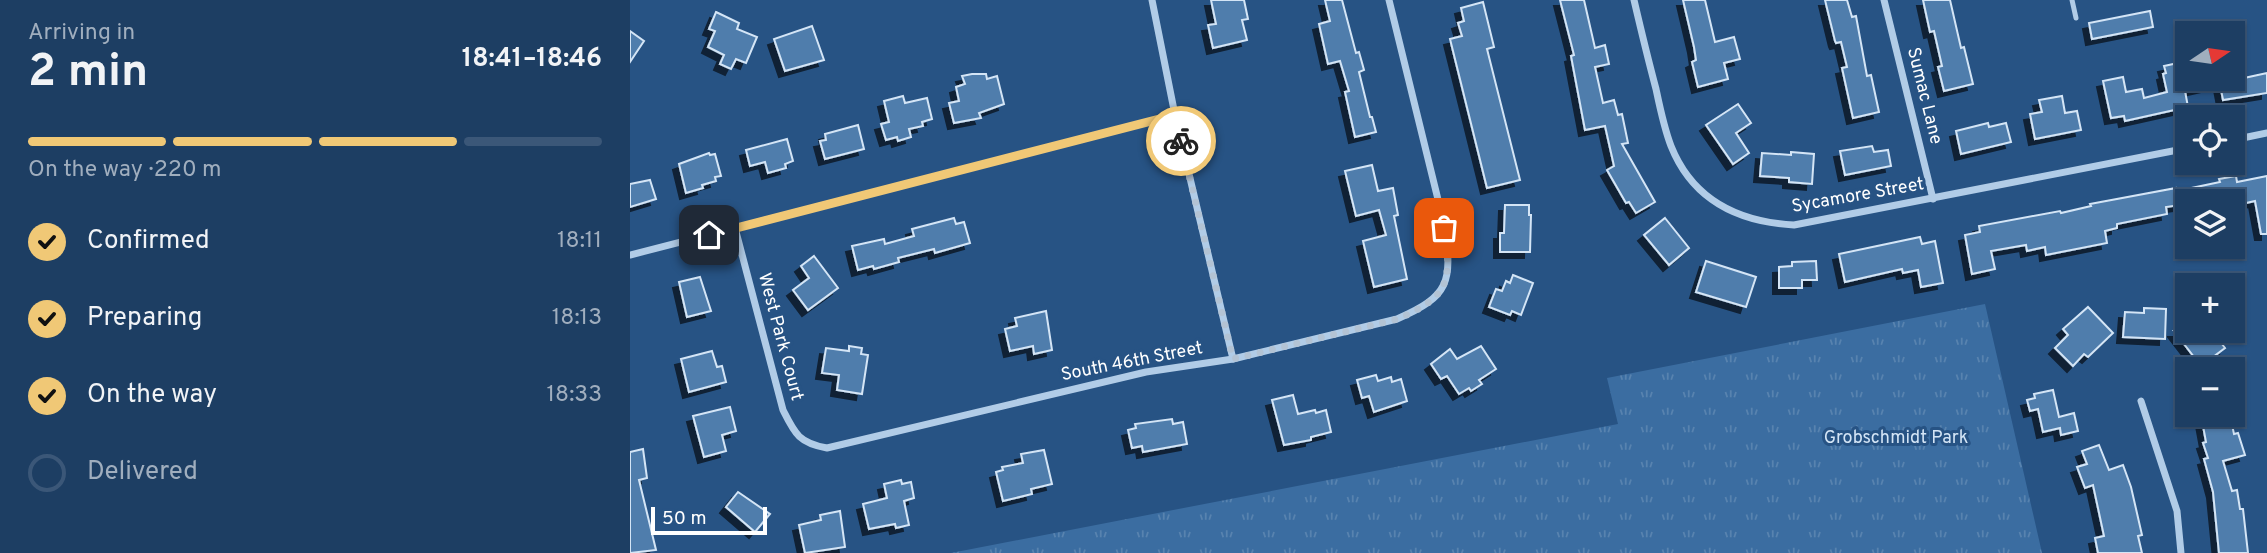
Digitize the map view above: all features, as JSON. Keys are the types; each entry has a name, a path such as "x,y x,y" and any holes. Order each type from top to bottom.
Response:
{"street":[{"path":"1152,0 1175,115 1233,359"},
{"name":"South 46th Street","path":"809,445 827,448 1146,372 1233,359 1398,319 1423,308 1447,279 1449,258 1389,0"},
{"name":"Sycamore Street","path":"1634,0 1671,146 1684,170 1706,195 1743,217 1766,223 1794,225 2175,152"},
{"name":"Sumac Lane","path":"1884,0 1933,199"},
{"path":"630,255 1175,115"},
{"path":"2245,137 2267,133"},
{"name":"West Park Court","path":"735,228 783,410 795,434 809,445"},
{"path":"2141,401 2177,511 2181,553"}],"lane":[{"path":"2072,0 2076,18"}],"green space":[{"name":"Grobschmidt Park","path":"1985,304 2042,553 951,553 1618,424 1607,378"}],"building":[{"path":"1211,0 1244,0 1248,19 1242,20 1247,40 1213,48 1208,25 1216,24"},
{"path":"1325,0 1342,0 1356,53 1359,52 1364,70 1359,72 1376,132 1355,137 1345,92 1349,91 1340,61 1328,64 1319,24 1330,21"},
{"path":"1560,0 1584,0 1595,48 1605,45 1609,64 1595,67 1603,103 1614,100 1618,115 1622,114 1628,143 1622,144 1655,202 1636,213 1629,202 1626,203 1607,170 1614,166 1605,126 1585,130 1571,56 1574,55"},
{"path":"1683,0 1705,0 1715,42 1734,37 1740,59 1724,63 1728,79 1698,87 1692,62 1696,60 1694,47"},
{"path":"1825,0 1847,0 1852,17 1856,16 1867,76 1871,75 1879,112 1853,118 1842,68 1847,67 1841,42 1835,41"},
{"path":"1923,0 1950,0 1973,84 1944,91 1938,67 1942,66 1934,31 1930,32"},
{"path":"1483,2 1494,47 1487,49 1520,180 1487,188 1450,39 1462,36 1458,23 1464,21 1461,8"},
{"path":"2150,11 2153,27 2092,39 2089,23"},
{"path":"716,12 739,23 737,29 757,37 746,63 736,59 731,69 720,64 724,55 708,47 715,31 709,29"},
{"path":"812,26 824,60 785,71 774,39"},
{"path":"630,31 644,41 630,62"},
{"path":"2175,64 2175,91 2185,91 2188,105 2175,105 2175,110 2125,121 2124,116 2111,118 2103,81 2123,77 2126,92 2142,89 2144,98 2167,92 2164,66"},
{"path":"2267,73 2267,93 2223,100 2221,91 2245,91 2245,78"},
{"path":"986,74 987,79 997,76 1004,104 979,113 981,118 954,123 949,103 959,101 956,87 965,84 962,76"},
{"path":"903,96 905,103 927,98 932,119 922,122 923,126 909,129 911,137 898,141 897,137 886,140 881,124 889,122 884,101"},
{"path":"2062,96 2065,113 2077,111 2081,130 2035,139 2030,114 2042,112 2039,100"},
{"path":"1738,104 1751,123 1736,133 1749,153 1733,164 1706,125"},
{"path":"1988,123 1989,127 2006,123 2011,142 1961,154 1956,131"},
{"path":"858,125 864,149 825,159 820,141 826,140 825,134"},
{"path":"787,139 793,161 785,164 786,168 768,173 765,162 750,166 746,150"},
{"path":"1872,146 1874,152 1888,150 1891,166 1845,175 1840,151"},
{"path":"1791,152 1814,154 1812,184 1789,182 1789,178 1760,176 1762,153 1791,155"},
{"path":"709,153 715,154 721,176 715,177 716,181 702,185 703,188 686,193 679,164"},
{"path":"1372,165 1378,191 1393,188 1398,215 1394,216 1407,279 1374,287 1363,241 1386,235 1379,210 1356,216 1345,171"},
{"path":"2236,176 2237,182 2267,176 2267,234 2261,234 2255,201 2245,203 2245,189 2187,189 2220,182 2219,179"},
{"path":"650,180 656,199 630,207 630,184"},
{"path":"2176,188 2175,206 2166,207 2167,214 2117,224 2117,228 2105,231 2107,243 2046,255 2045,247 2027,251 2026,245 1991,251 1995,269 1972,274 1965,235 1980,232 1979,226 2060,211 2061,213 2091,206 2090,204"},
{"path":"1505,205 1529,205 1530,252 1500,252"},
{"path":"954,218 956,224 964,222 970,243 935,253 934,249 898,258 899,262 874,269 873,266 858,270 852,246 884,239 885,244 914,236 912,229"},
{"path":"1665,218 1689,248 1669,265 1644,235"},
{"path":"1920,237 1922,244 1935,241 1943,283 1921,287 1918,270 1903,273 1902,269 1845,282 1839,254"},
{"path":"814,256 838,288 808,310 793,290 809,278 801,266"},
{"path":"1706,261 1756,277 1746,307 1696,292"},
{"path":"1816,261 1817,280 1802,280 1802,288 1779,288 1779,267 1792,266 1792,262"},
{"path":"1513,275 1533,283 1521,315 1512,311 1510,315 1489,307 1496,289 1502,291 1506,281 1510,283"},
{"path":"700,277 711,311 687,317 679,282"},
{"path":"2088,307 2113,333 2088,357 2084,354 2073,366 2055,348 2068,335 2063,329"},
{"path":"2144,308 2166,309 2165,339 2123,337 2125,312 2144,313"},
{"path":"1046,311 1052,350 1034,354 1033,346 1010,351 1005,329 1017,326 1015,318"},
{"path":"2183,343 2221,343 2225,348 2213,357 2194,357"},
{"path":"849,346 862,348 861,354 868,355 862,394 837,390 839,375 822,373 826,348 849,351"},
{"path":"1481,346 1496,369 1479,380 1482,384 1471,391 1469,388 1459,394 1447,376 1441,379 1431,364 1450,349 1457,359"},
{"path":"712,351 717,367 722,366 726,382 689,392 681,359"},
{"path":"1376,375 1378,381 1391,377 1392,382 1401,379 1407,401 1374,412 1369,396 1362,398 1357,380"},
{"path":"2053,390 2059,417 2074,413 2078,431 2061,435 2060,428 2043,432 2038,409 2030,411 2027,400 2035,398 2034,394"},
{"path":"1293,395 1298,414 1326,410 1331,432 1311,437 1311,440 1284,445 1272,400"},
{"path":"730,407 736,431 722,435 726,451 704,457 693,416"},
{"path":"1172,419 1173,424 1183,422 1187,444 1143,452 1142,446 1132,448 1128,430 1136,428 1135,424"},
{"path":"2203,427 2233,427 2234,434 2238,433 2245,455 2223,461 2232,491 2237,490 2240,509 2243,509 2248,553 2219,553 2213,492 2204,459 2208,458 2203,443 2206,442"},
{"path":"2099,445 2109,470 2123,465 2142,535 2138,536 2142,553 2098,553 2095,538 2104,536 2093,485 2085,488 2077,467 2087,464 2082,451"},
{"path":"643,449 647,478 639,480 656,550 630,553 630,452"},
{"path":"1044,450 1052,484 1031,489 1032,494 1003,501 996,472 1003,470 1002,467 1023,463 1021,454"},
{"path":"901,480 902,484 911,482 914,498 904,501 909,525 896,528 895,524 869,529 863,504 887,498 884,484"},
{"path":"738,492 770,514 755,532 726,507"},
{"path":"840,511 845,547 805,553 799,525 821,520 820,515"}],"way so far":[{"path":"1181,141 1233,359 1398,319 1423,308 1447,279 1449,258 1444,228"}],"route":[{"path":"709,235 1175,115 1181,141"}]}
